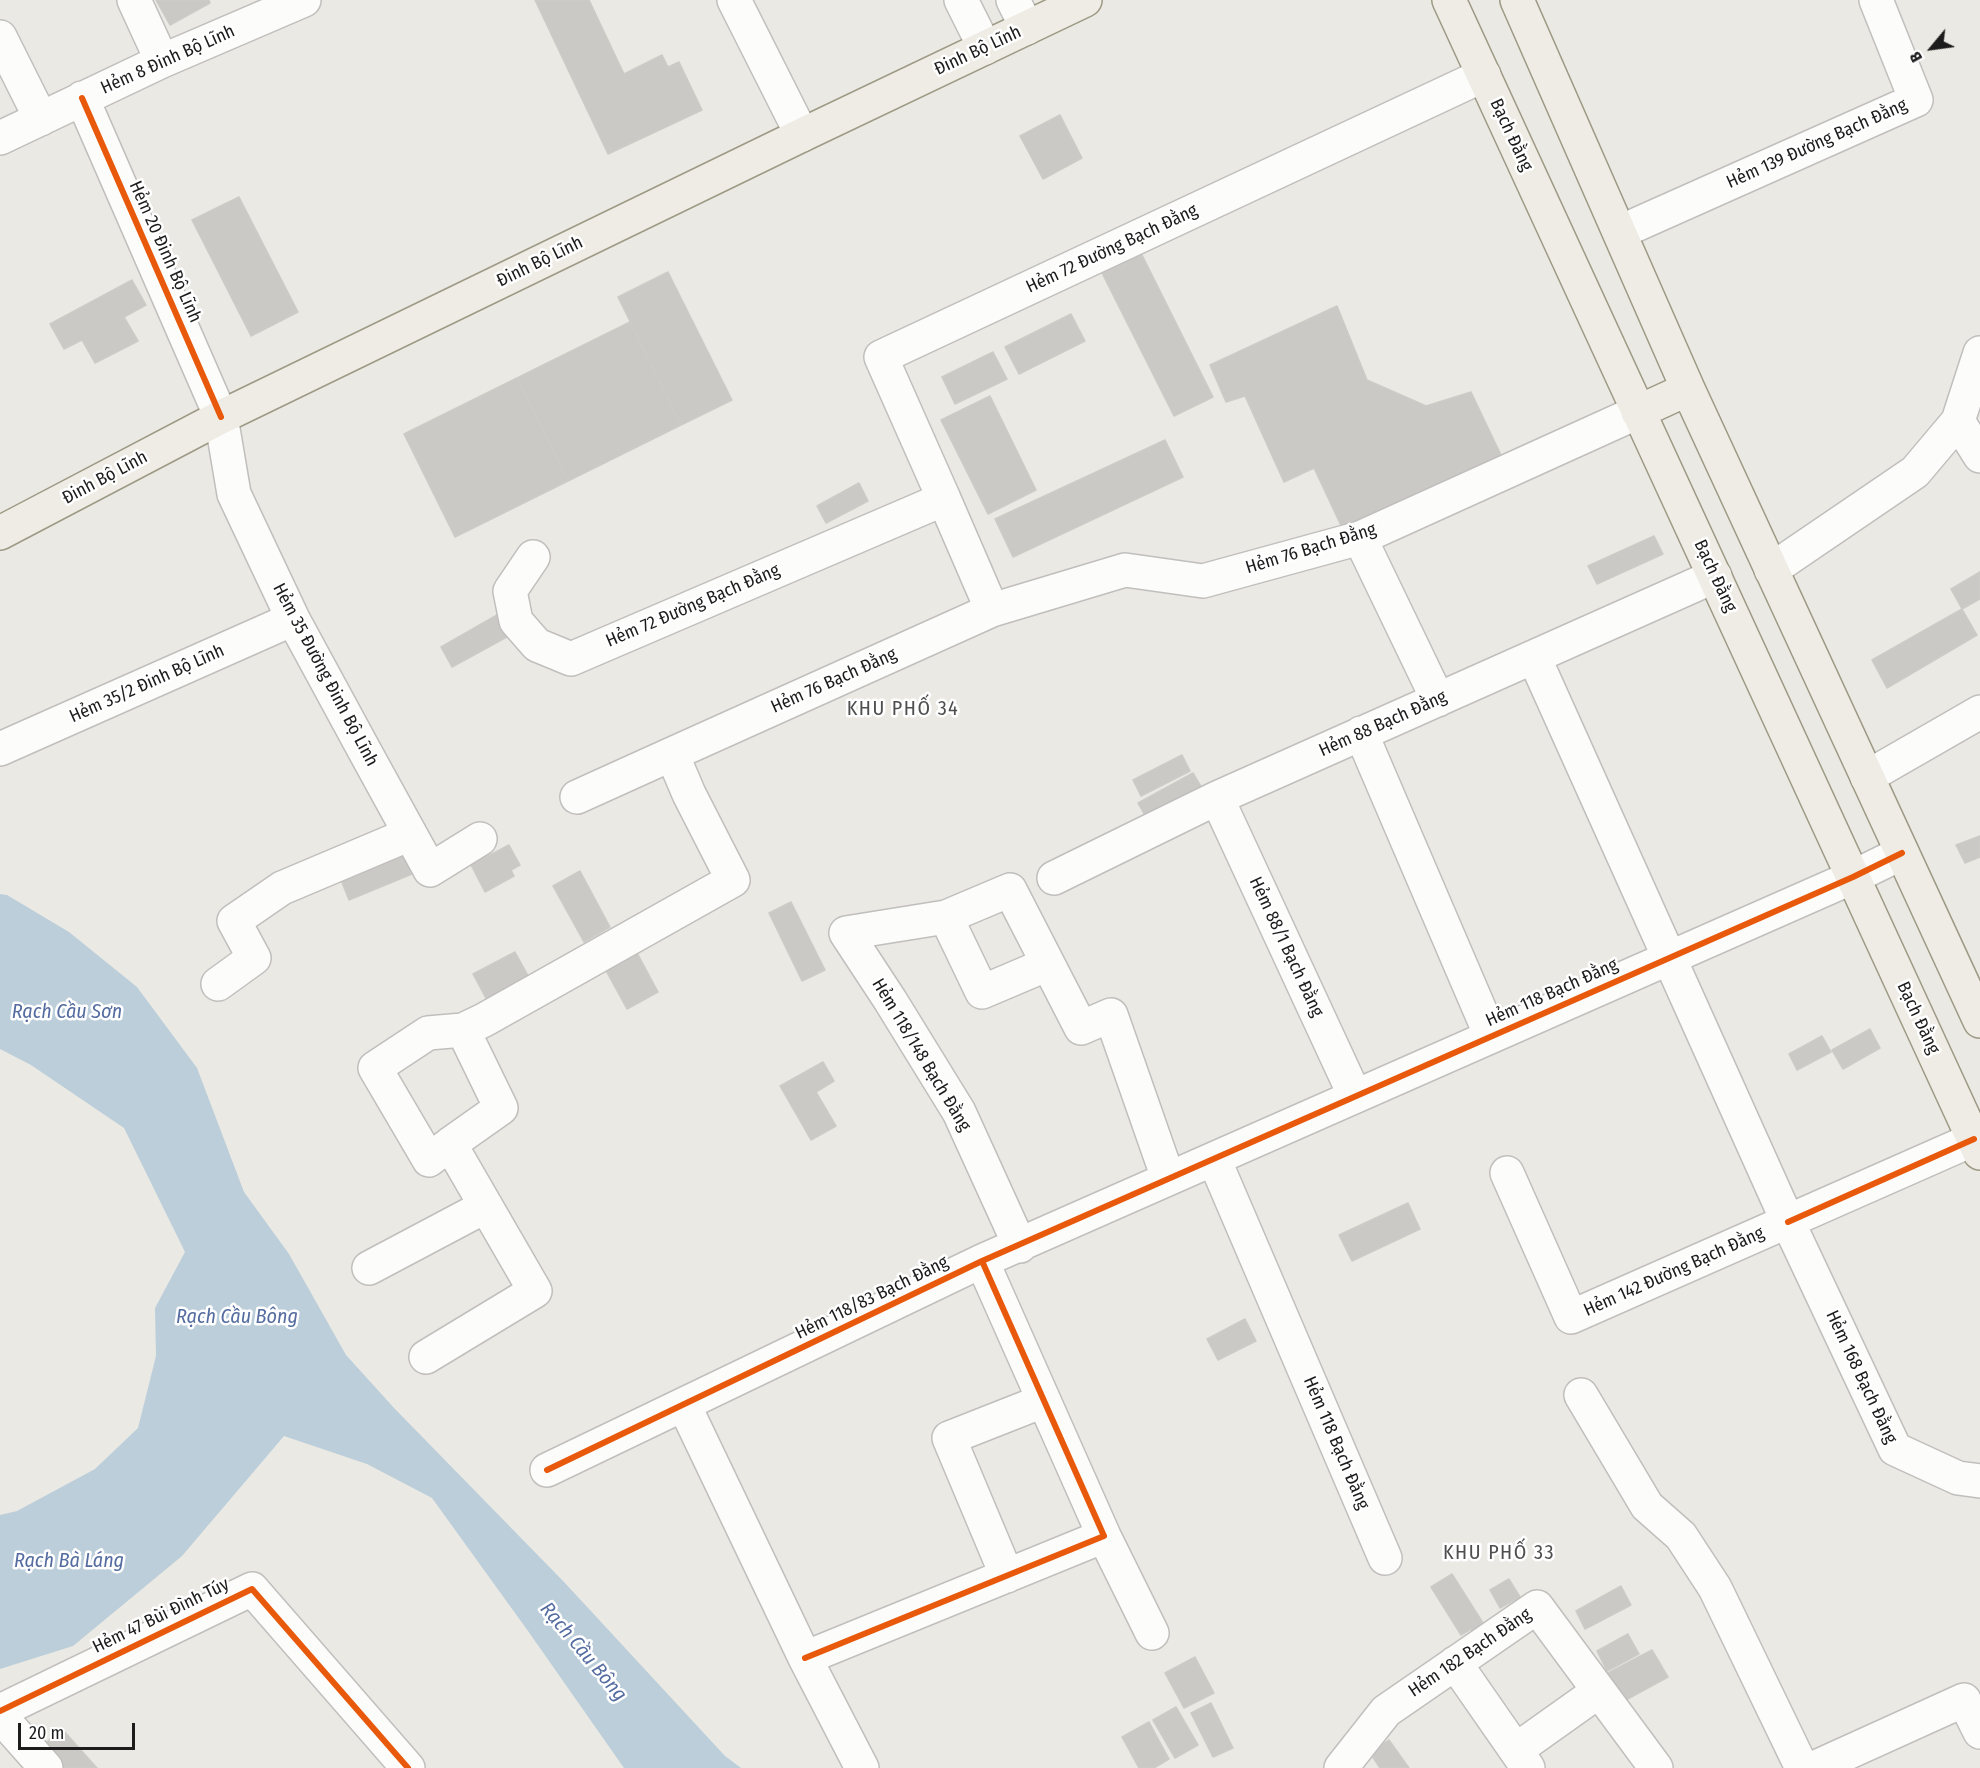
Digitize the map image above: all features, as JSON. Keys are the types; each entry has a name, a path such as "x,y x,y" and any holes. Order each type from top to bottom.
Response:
{"main road":[{"name":"Đinh Bộ Lĩnh","path":"0,533 221,417 984,48 1020,14 1085,0"},
{"name":"Bạch Đằng","path":"1449,0 1977,1146"},
{"path":"1517,0 1688,389 1980,1021"},
{"path":"1638,412 1688,389"}],"street":[{"path":"134,0 162,61"},
{"name":"Hẻm 8 Đinh Bộ Lĩnh","path":"0,138 162,61 304,0"},
{"path":"734,0 802,135"},
{"path":"962,0 984,48"},
{"name":"Hẻm 139 Đường Bạch Đằng","path":"1620,232 1916,100 1876,0"},
{"path":"0,37 41,119"},
{"name":"Hẻm 72 Đường Bạch Đằng","path":"992,610 881,357 1484,75"},
{"name":"Hẻm 20 Đinh Bộ Lĩnh","path":"82,99 221,417"},
{"path":"1771,570 1915,472 1958,421 1980,353"},
{"name":"Hẻm 76 Bạch Đằng","path":"577,796 992,610 1125,570 1203,581 1360,538 1638,412"},
{"name":"Hẻm 35 Đường Đinh Bộ Lĩnh","path":"221,417 234,494 293,619 430,870 480,839"},
{"path":"1958,421 1980,456"},
{"name":"Hẻm 72 Đường Bạch Đằng","path":"533,558 510,591 516,621 537,645 571,658 944,499"},
{"path":"1360,538 1438,700"},
{"name":"Hẻm 88 Bạch Đằng","path":"1054,878 1217,798 1715,576"},
{"name":"Hẻm 35/2 Đinh Bộ Lĩnh","path":"0,749 293,619"},
{"name":"Hẻm 168 Bạch Đằng","path":"1534,657 1788,1222 1895,1449 1958,1478 1980,1481"},
{"path":"1867,777 1980,712"},
{"path":"1361,733 1491,1036"},
{"path":"463,1030 501,1108 429,1160 375,1068 428,1033 463,1030 733,880 689,794 672,754"},
{"name":"Hẻm 88/1 Bạch Đằng","path":"1217,798 1354,1096"},
{"path":"218,984 254,958 234,921 282,888 410,834"},
{"name":"Hẻm 118 Bạch Đằng","path":"1385,1558 1214,1159 1902,854"},
{"path":"1048,964 982,992 946,917 1010,890 1082,1028 1111,1015 1168,1178"},
{"name":"Hẻm 118/148 Bạch Đằng","path":"946,917 846,933 959,1112 1020,1246"},
{"path":"426,1357 535,1292 450,1144"},
{"name":"Hẻm 142 Đường Bạch Đằng","path":"1506,1173 1571,1317 1788,1222 1977,1146"},
{"name":"Hẻm 118/83 Bạch Đằng","path":"547,1470 982,1262 1214,1159"},
{"path":"369,1268 486,1206"},
{"path":"982,1262 1104,1536 1152,1633"},
{"path":"1581,1395 1647,1506 1682,1536 1715,1588 1802,1768"},
{"path":"1007,1576 949,1438 1043,1401"},
{"path":"684,1405 805,1658 862,1768"},
{"path":"805,1658 1104,1536"},
{"name":"Hẻm 47 Bùi Đình Túy","path":"0,1713 252,1589 408,1768"},
{"name":"Hẻm 182 Bạch Đằng","path":"1341,1768 1386,1711 1538,1607 1656,1768"},
{"path":"1455,1663 1522,1759 1599,1691"},
{"path":"1814,1768 1964,1700 1980,1732"},
{"path":"0,1713 46,1768"}],"water":[{"path":"0,894 7,895 69,932 137,987 197,1068 244,1192 289,1254 346,1355 395,1409 564,1582 725,1756 741,1768 624,1768 432,1498 367,1464 284,1436 182,1556 73,1646 0,1669 0,1515 17,1511 95,1469 138,1428 156,1356 155,1308 185,1252 124,1128 31,1065 0,1049"}],"building":[{"path":"156,0 209,0 210,3 170,25"},
{"path":"535,0 589,0 624,74 662,55 668,67 679,62 702,110 608,154"},
{"path":"1060,115 1082,158 1043,179 1020,136"},
{"path":"239,197 298,312 251,336 192,220"},
{"path":"1141,253 1213,397 1174,416 1102,273"},
{"path":"668,272 732,400 681,425 618,297"},
{"path":"132,280 146,305 124,317 138,341 95,363 82,340 64,349 50,324"},
{"path":"1337,306 1367,380 1426,406 1471,392 1501,455 1344,532 1314,468 1284,482 1245,396 1226,402 1210,365"},
{"path":"1071,314 1085,341 1019,374 1005,347"},
{"path":"630,322 681,425 568,481 517,378"},
{"path":"993,352 1007,379 955,404 942,377"},
{"path":"517,378 568,481 455,537 404,434"},
{"path":"990,396 1036,490 988,514 941,420"},
{"path":"1165,440 1183,477 1013,557 995,519"},
{"path":"859,483 868,501 826,523 817,506"},
{"path":"1654,536 1663,554 1597,584 1588,566"},
{"path":"1980,572 1980,599 1962,609 1951,589"},
{"path":"1962,609 1977,635 1887,688 1872,660"},
{"path":"504,611 516,632 452,667 441,647"},
{"path":"1182,755 1190,771 1141,796 1133,780"},
{"path":"1193,773 1203,790 1147,819 1138,803"},
{"path":"1980,836 1980,857 1965,863 1956,845"},
{"path":"414,844 424,869 349,900 339,875"},
{"path":"509,845 520,865 511,870 514,876 485,892 471,865"},
{"path":"580,871 610,927 584,942 553,886"},
{"path":"791,902 825,970 802,981 769,913"},
{"path":"635,949 658,992 627,1009 604,967"},
{"path":"515,952 531,981 489,1004 473,974"},
{"path":"1870,1029 1880,1048 1843,1069 1832,1050"},
{"path":"1822,1036 1831,1052 1797,1070 1789,1054"},
{"path":"823,1062 834,1081 816,1092 836,1126 811,1140 780,1086"},
{"path":"1408,1203 1420,1229 1352,1261 1339,1235"},
{"path":"1245,1319 1256,1341 1218,1360 1207,1339"},
{"path":"1452,1574 1483,1623 1479,1626 1482,1631 1475,1635 1471,1629 1461,1635 1431,1587"},
{"path":"1509,1579 1520,1597 1500,1608 1490,1590"},
{"path":"1621,1586 1631,1605 1585,1629 1576,1611"},
{"path":"1628,1634 1639,1654 1607,1671 1597,1651"},
{"path":"1652,1650 1668,1677 1624,1701 1608,1673"},
{"path":"1195,1657 1214,1693 1184,1708 1165,1673"},
{"path":"1211,1703 1233,1748 1213,1757 1191,1713"},
{"path":"1176,1707 1198,1745 1175,1758 1153,1720"},
{"path":"1149,1722 1169,1759 1154,1768 1139,1768 1122,1737"},
{"path":"62,1729 97,1768 61,1768 42,1746"},
{"path":"1389,1740 1409,1768 1380,1768 1370,1753"}],"cycle path":[{"path":"82,98 221,417"},
{"path":"547,1470 982,1261 1853,877 1902,853"},
{"path":"1788,1222 1974,1139"},
{"path":"805,1658 1104,1536 982,1261"},
{"path":"0,1711 252,1589 408,1768"}],"district":[{"name":"KHU PHỐ 34","path":"903,709"},
{"name":"KHU PHỐ 33","path":"1499,1553"}],"water label":[{"name":"Rạch Cầu Sơn","path":"67,1012"},
{"name":"Rạch Cầu Bông","path":"237,1317"},
{"name":"Rạch Bà Láng","path":"69,1561"},
{"name":"Rạch Cầu Bông","path":"583,1652"}]}
